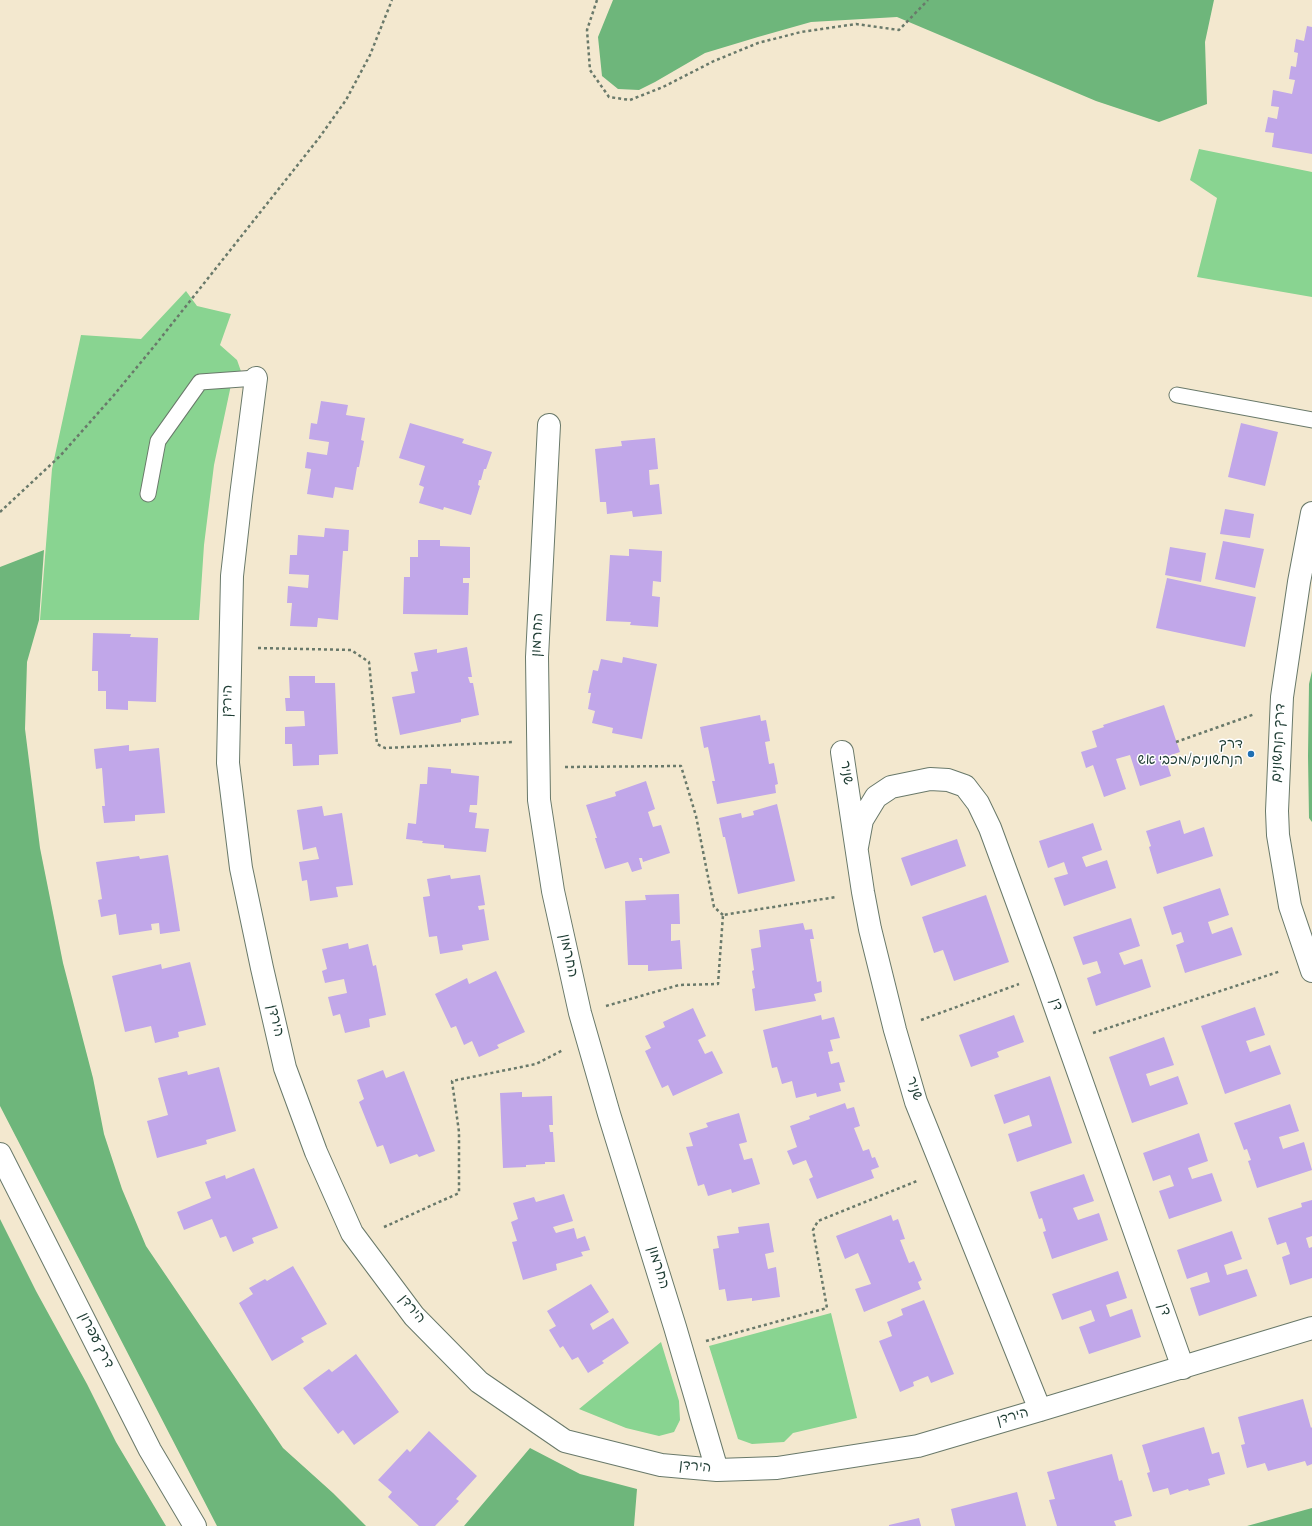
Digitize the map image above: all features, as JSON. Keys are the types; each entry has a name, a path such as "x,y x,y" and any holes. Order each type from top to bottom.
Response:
{"street":[{"name":"הירדן","path":"256,378 232,576 228,763 241,868 262,968 285,1068 316,1152 352,1233 414,1316 479,1382 565,1441 661,1465 717,1470 777,1468 918,1446 1183,1368 1312,1328"},
{"name":"החרמון","path":"549,424 537,657 539,800 553,891 580,1013 717,1470"},
{"name":"דרך הנחשונים","path":"1312,512 1305,584 1282,696 1277,811 1278,835 1290,906 1312,972"},
{"name":"שניר","path":"842,752 857,847 862,892 877,962 916,1102 1040,1410"},
{"name":"דן","path":"857,847 862,820 876,797 891,787 930,779 948,780 965,786 978,803 990,828 1044,975 1183,1368"},
{"name":"דרך עפרון","path":"0,1154 150,1450 195,1526"}],"lane":[{"path":"148,494 158,441 200,382 256,378"},
{"path":"1177,395 1312,420"}],"path":[{"path":"0,512 60,456 114,395 319,138 346,100 370,55 392,0"},
{"path":"597,0 587,30 590,70 609,97 630,100 663,87 714,61 758,43 800,32 856,24 899,30 928,0"},
{"path":"253,648 351,650 369,662 377,744 385,748 538,741"},
{"path":"1176,742 1261,711"},
{"path":"539,768 681,766 696,816 714,906 723,915 718,984 679,985 580,1013"},
{"path":"723,915 836,897"},
{"path":"1068,1042 1281,971"},
{"path":"921,1020 1044,975"},
{"path":"384,1227 459,1193 459,1132 452,1081 536,1064 587,1037"},
{"path":"701,1342 827,1308 813,1230 818,1221 917,1182"}],"green space":[{"path":"613,0 1214,0 1205,42 1207,104 1159,122 1096,101 897,17 811,22 705,53 639,90 618,89 602,76 598,37"},
{"path":"1199,149 1312,172 1312,297 1197,277 1217,198 1190,180"},
{"path":"186,291 197,306 231,314 220,345 237,360 243,377 231,385 214,465 204,545 199,620 40,620 52,469 81,335 141,339"},
{"path":"44,550 39,620 27,662 25,729 40,848 63,963 93,1078 104,1134 122,1189 146,1246 283,1448 333,1493 366,1526 217,1526 0,1106 0,567"},
{"path":"1312,671 1312,822 1309,818 1308,756 1309,684"},
{"path":"0,1219 36,1291 87,1384 116,1442 166,1526 0,1526"},
{"path":"831,1313 857,1418 793,1433 784,1442 752,1444 738,1439 709,1346"},
{"path":"661,1342 679,1401 680,1420 674,1432 659,1436 626,1428 579,1409"},
{"path":"530,1448 580,1474 637,1489 634,1526 464,1526"},
{"path":"1312,1508 1312,1526 1247,1526"}],"building":[{"path":"1307,26 1312,27 1312,154 1272,147 1274,133 1265,132 1268,117 1277,119 1279,107 1271,106 1273,90 1292,94 1295,80 1289,79 1291,66 1296,67 1298,53 1294,52 1296,39 1304,41"},
{"path":"321,401 348,405 346,415 365,418 361,440 364,441 353,490 335,487 333,498 307,494 311,469 305,468 307,452 327,455 329,442 309,439 311,423 317,424"},
{"path":"410,423 464,439 462,443 492,452 486,469 484,469 481,480 479,480 478,485 480,486 471,515 444,507 443,510 419,503 424,487 419,485 425,466 399,458"},
{"path":"1241,423 1278,432 1265,486 1228,477"},
{"path":"655,438 658,469 649,470 650,485 659,484 662,514 633,517 632,511 607,514 606,502 600,502 595,449 622,446 621,441"},
{"path":"1225,509 1254,514 1250,538 1220,534"},
{"path":"325,528 349,530 348,551 343,551 338,620 318,618 317,627 290,626 292,603 287,603 288,586 308,588 309,575 289,574 290,555 297,555 298,535 324,537"},
{"path":"418,540 440,540 440,546 470,547 470,578 463,578 463,583 469,583 468,615 403,614 404,577 410,577 410,557 418,557"},
{"path":"1223,541 1264,549 1255,588 1215,579"},
{"path":"1170,547 1206,553 1201,582 1165,575"},
{"path":"629,549 662,551 661,582 653,581 652,596 660,597 658,627 630,625 631,622 606,621 610,555 629,556"},
{"path":"1167,578 1256,597 1245,647 1156,628"},
{"path":"93,633 131,634 130,637 158,638 156,702 128,701 128,710 106,709 106,691 98,691 98,671 92,671"},
{"path":"467,647 472,677 468,677 470,683 473,683 479,715 461,719 461,722 400,735 392,697 415,693 411,672 418,671 414,653 437,649 437,653"},
{"path":"623,657 657,664 642,739 612,733 613,728 592,723 595,711 588,709 591,693 588,693 593,670 598,671 601,659 622,663"},
{"path":"289,676 315,676 315,683 335,683 338,754 319,755 319,765 293,766 292,744 285,744 285,727 305,726 304,711 286,711 285,698 290,698"},
{"path":"1164,705 1180,752 1165,757 1171,776 1140,786 1130,755 1116,759 1126,789 1104,797 1093,765 1086,768 1081,752 1097,747 1092,731 1104,727 1103,725"},
{"path":"760,715 761,721 766,720 770,741 765,742 769,764 774,763 778,784 775,785 776,793 717,804 712,781 715,781 708,747 704,748 700,727"},
{"path":"129,745 129,751 159,748 165,813 135,815 135,821 104,823 102,806 105,806 102,768 96,769 94,749"},
{"path":"428,767 451,769 451,773 479,776 477,805 470,805 469,812 477,813 475,828 489,829 486,852 444,848 444,845 422,843 423,841 406,839 408,823 416,824 420,784 427,784"},
{"path":"646,781 655,809 648,812 653,827 661,825 670,853 643,862 642,858 639,858 642,869 632,872 628,862 605,869 586,805 616,796 615,792"},
{"path":"777,804 795,881 738,894 725,837 723,837 719,818 741,813 742,818 754,815 753,811"},
{"path":"322,806 324,816 342,813 353,885 336,887 338,897 310,901 307,880 302,881 299,862 319,859 316,847 303,850 297,810"},
{"path":"1180,820 1184,834 1204,827 1213,856 1157,874 1146,831"},
{"path":"1093,823 1102,850 1082,857 1086,867 1107,860 1116,888 1064,906 1054,878 1068,874 1064,862 1048,868 1039,841"},
{"path":"957,839 966,866 911,886 901,858"},
{"path":"168,855 180,931 160,934 159,923 151,924 152,930 119,935 116,914 101,917 98,900 102,899 96,862 139,856 140,859"},
{"path":"450,875 451,879 480,875 485,905 478,906 479,910 484,909 489,940 462,945 463,950 440,954 437,936 429,937 423,897 430,896 427,879"},
{"path":"1220,888 1229,915 1208,922 1212,934 1232,927 1242,955 1185,973 1176,945 1184,942 1181,932 1172,935 1163,907"},
{"path":"679,894 680,924 671,924 671,941 680,940 682,969 648,971 648,965 628,965 625,901 646,900 645,895"},
{"path":"986,895 1009,962 954,981 943,950 934,953 922,917"},
{"path":"1131,918 1140,946 1119,953 1124,965 1142,959 1151,987 1096,1006 1087,978 1101,973 1097,961 1083,965 1073,937"},
{"path":"803,923 805,930 812,929 814,939 810,939 817,982 821,981 822,992 814,994 816,1001 755,1011 752,989 755,988 752,971 754,970 751,949 761,947 759,930"},
{"path":"348,943 349,949 368,944 373,966 376,965 386,1015 369,1019 370,1027 345,1033 340,1014 333,1016 328,997 347,993 344,979 325,983 322,971 327,969 322,949"},
{"path":"190,962 206,1025 178,1032 179,1037 155,1043 151,1026 125,1032 112,976 161,964 162,969"},
{"path":"496,971 525,1032 497,1045 499,1048 479,1057 472,1041 464,1045 456,1026 451,1028 435,994 467,978 469,984"},
{"path":"1255,1007 1265,1035 1246,1041 1250,1052 1270,1045 1281,1074 1225,1094 1201,1026"},
{"path":"693,1008 706,1036 698,1040 705,1054 712,1051 723,1073 673,1096 668,1085 662,1088 645,1051 651,1048 645,1036 665,1027 663,1022"},
{"path":"821,1015 822,1020 834,1017 840,1038 830,1040 833,1051 828,1052 831,1064 839,1062 845,1082 839,1083 841,1091 817,1097 816,1093 796,1098 792,1081 782,1084 777,1067 772,1068 763,1030"},
{"path":"1014,1015 1024,1042 997,1052 999,1057 971,1067 959,1035"},
{"path":"1164,1037 1174,1065 1146,1074 1150,1086 1178,1076 1188,1104 1132,1123 1109,1057"},
{"path":"219,1067 236,1131 206,1140 207,1144 157,1158 147,1121 168,1115 158,1078 187,1071 188,1075"},
{"path":"383,1070 386,1078 404,1071 435,1151 419,1157 417,1154 390,1164 383,1145 377,1147 359,1102 364,1099 357,1080"},
{"path":"1050,1076 1072,1143 1017,1162 1008,1134 1032,1126 1029,1115 1004,1124 994,1095"},
{"path":"522,1092 522,1097 552,1096 553,1125 549,1125 550,1132 553,1132 555,1162 526,1165 526,1167 503,1168 500,1093"},
{"path":"845,1103 847,1109 854,1107 860,1126 854,1128 863,1151 869,1149 872,1158 875,1157 879,1167 871,1170 874,1178 817,1199 809,1179 813,1177 806,1160 793,1165 787,1151 797,1147 790,1126 810,1119 809,1116"},
{"path":"1290,1104 1299,1131 1279,1137 1283,1149 1304,1142 1312,1170 1257,1188 1248,1161 1251,1160 1247,1149 1244,1150 1234,1123"},
{"path":"739,1113 747,1142 739,1144 744,1160 752,1158 760,1184 732,1193 731,1189 708,1196 704,1184 698,1186 686,1147 693,1146 689,1133 708,1127 706,1123"},
{"path":"1199,1133 1208,1161 1188,1168 1192,1179 1212,1173 1222,1201 1169,1219 1159,1191 1174,1186 1170,1175 1153,1181 1143,1153"},
{"path":"254,1168 278,1228 252,1238 254,1243 233,1252 226,1236 220,1238 212,1219 184,1230 177,1212 211,1198 205,1182 225,1175 226,1179"},
{"path":"1084,1174 1094,1201 1073,1208 1078,1220 1099,1213 1108,1240 1052,1259 1043,1232 1046,1231 1042,1218 1039,1219 1030,1192"},
{"path":"564,1194 573,1221 553,1227 556,1233 574,1228 577,1239 585,1236 590,1250 581,1252 583,1256 556,1264 557,1270 523,1280 512,1242 517,1241 511,1222 518,1219 513,1203 534,1197 536,1202"},
{"path":"1312,1200 1312,1236 1306,1238 1309,1248 1312,1247 1312,1278 1290,1285 1282,1257 1290,1254 1286,1242 1277,1245 1268,1218 1302,1207 1301,1203"},
{"path":"891,1215 893,1221 898,1219 905,1239 900,1240 909,1263 914,1261 922,1280 918,1282 921,1289 864,1312 855,1289 871,1284 858,1253 845,1259 836,1236"},
{"path":"769,1223 774,1252 765,1254 768,1269 776,1267 780,1297 752,1301 752,1298 727,1301 725,1289 719,1290 713,1249 719,1248 717,1236 739,1233 738,1227"},
{"path":"1232,1231 1242,1259 1224,1265 1227,1275 1247,1269 1257,1296 1199,1316 1190,1288 1210,1282 1207,1272 1187,1279 1177,1250"},
{"path":"293,1266 327,1324 301,1338 304,1342 272,1361 239,1303 253,1294 249,1288 265,1279 267,1281"},
{"path":"1118,1271 1127,1298 1106,1305 1110,1317 1132,1309 1141,1337 1089,1354 1079,1327 1095,1321 1091,1310 1062,1320 1052,1294"},
{"path":"591,1284 609,1312 590,1324 593,1330 613,1318 629,1343 602,1361 604,1363 588,1373 578,1357 572,1360 563,1346 560,1348 549,1330 556,1326 547,1311"},
{"path":"924,1300 954,1374 931,1383 928,1376 913,1382 914,1386 900,1392 879,1341 892,1336 887,1322 903,1315 901,1309"},
{"path":"356,1354 399,1412 354,1445 343,1430 338,1434 303,1388 329,1369 332,1372"},
{"path":"1303,1399 1311,1428 1312,1427 1312,1464 1307,1466 1305,1461 1268,1471 1265,1463 1247,1468 1241,1445 1245,1444 1238,1417"},
{"path":"1204,1427 1212,1454 1219,1452 1225,1474 1208,1479 1210,1485 1189,1491 1188,1489 1170,1495 1168,1488 1153,1492 1147,1473 1150,1472 1142,1445"},
{"path":"429,1431 477,1476 456,1499 459,1501 435,1526 419,1526 388,1497 392,1492 378,1480 407,1449 410,1452"},
{"path":"1112,1454 1119,1481 1122,1480 1132,1516 1114,1521 1116,1526 1057,1526 1049,1500 1055,1499 1047,1472"},
{"path":"1017,1492 1026,1526 955,1526 951,1509"},
{"path":"919,1518 921,1526 889,1526 889,1525"}],"place":[{"name":"דרך הנחשונים/מכבי אש","path":"1251,754"}]}
